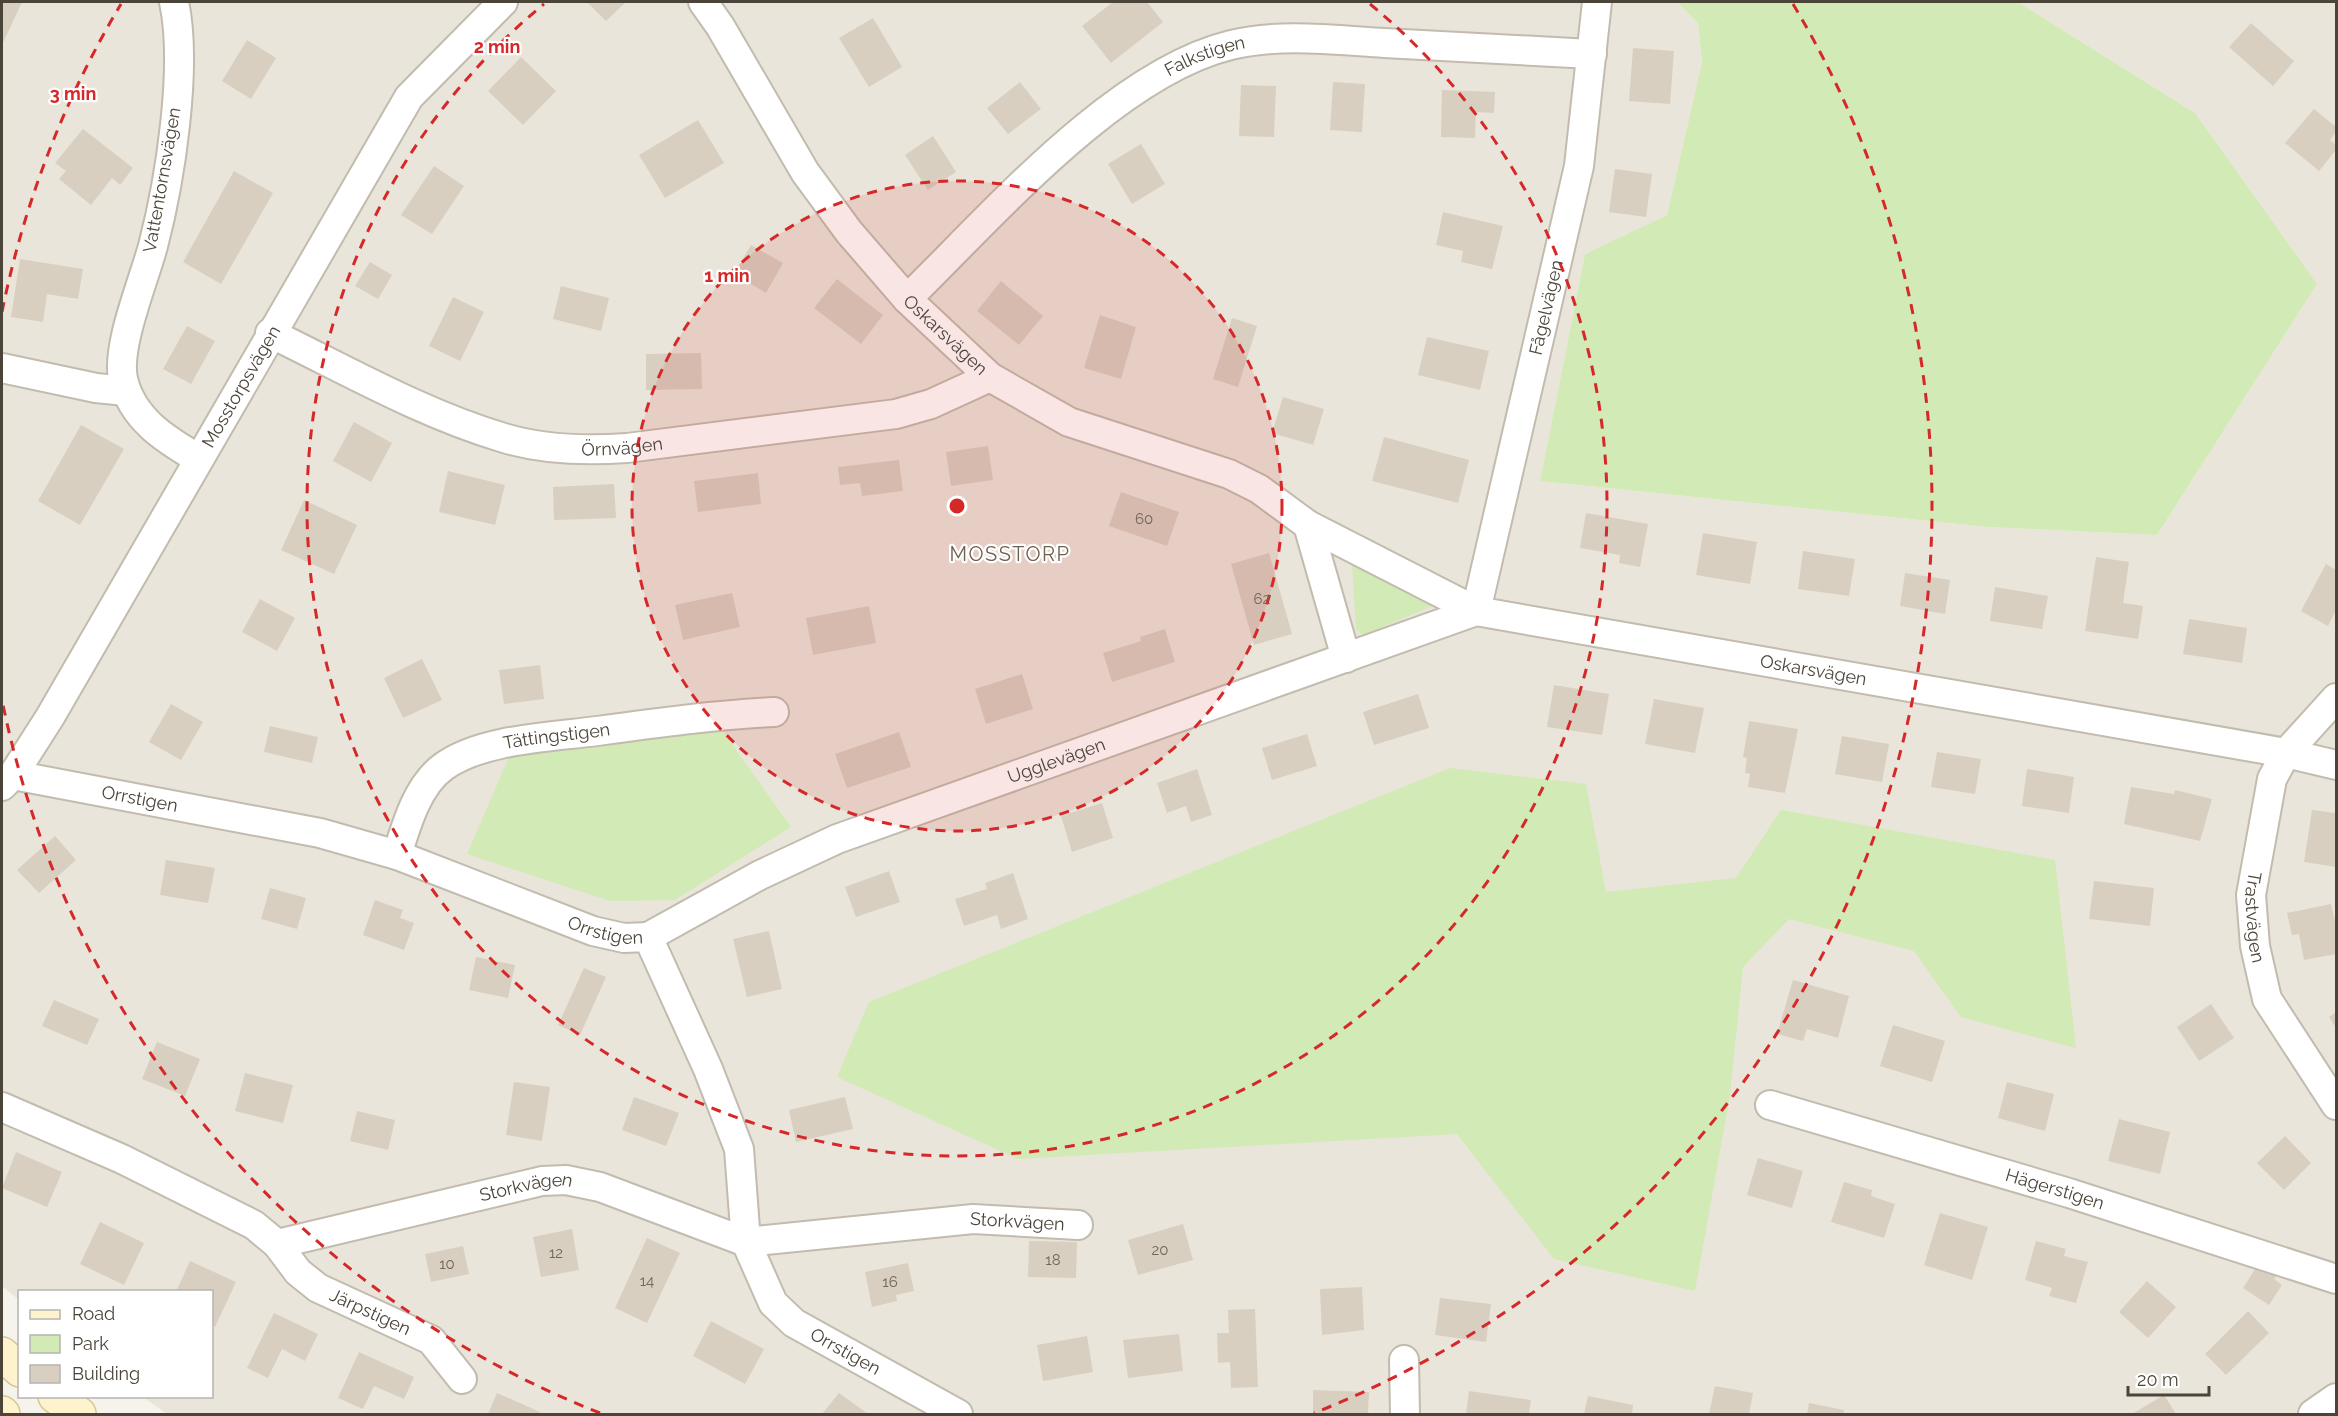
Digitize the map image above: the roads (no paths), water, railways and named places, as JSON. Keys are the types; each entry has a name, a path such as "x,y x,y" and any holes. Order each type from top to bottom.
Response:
{"main road":[{"path":"2,1354 18,1368"},
{"path":"58,1398 79,1414"}],"street":[{"name":"Vattentornsvägen","path":"174,2 178,34 176,118 159,224 125,344 123,376 126,391 141,417 155,431 199,459"},
{"name":"Mosstorpsvägen","path":"7,781 50,717 270,333 409,98 502,2"},
{"name":"Oskarsvägen","path":"703,2 720,26 805,172 849,232 907,300 990,377 1070,423 1229,474 1259,489 1308,525 1476,611 2286,753 2337,765"},
{"name":"Fågelvägen","path":"1476,611 1580,166 1597,2"},
{"name":"Falkstigen","path":"907,300 1061,148 1118,103 1158,76 1222,48 1260,40 1325,39 1592,54"},
{"name":"Örnvägen","path":"270,333 428,409 504,438 587,451 896,414 931,404 990,377"},
{"path":"2,368 96,388 126,391"},
{"path":"1308,525 1346,658"},
{"name":"Ugglevägen","path":"648,937 760,875 837,839 1134,731 1476,611"},
{"name":"Trastvägen","path":"2337,698 2286,753 2272,779 2251,895 2255,946 2267,999 2337,1105"},
{"name":"Tättingstigen","path":"397,855 408,821 421,795 441,768 460,757 495,746 541,738 723,714 774,712"},
{"name":"Orrstigen","path":"7,781 320,833 397,855 593,931 624,938 648,937 708,1069 739,1149 746,1242 773,1303 794,1323 958,1414"},
{"name":"Hägerstigen","path":"1770,1105 2069,1192 2337,1279"},
{"path":"2,1107 122,1159 255,1225 277,1244"},
{"name":"Storkvägen","path":"277,1244 543,1180 566,1180 600,1187 746,1242 973,1219 1078,1225"},
{"name":"Järpstigen","path":"277,1244 298,1272 318,1288 431,1340 462,1379"},
{"path":"1404,1360 1406,1414"},
{"path":"2313,1414 2337,1398"}],"district":[{"name":"MOSSTORP","path":"1010,554"}]}
